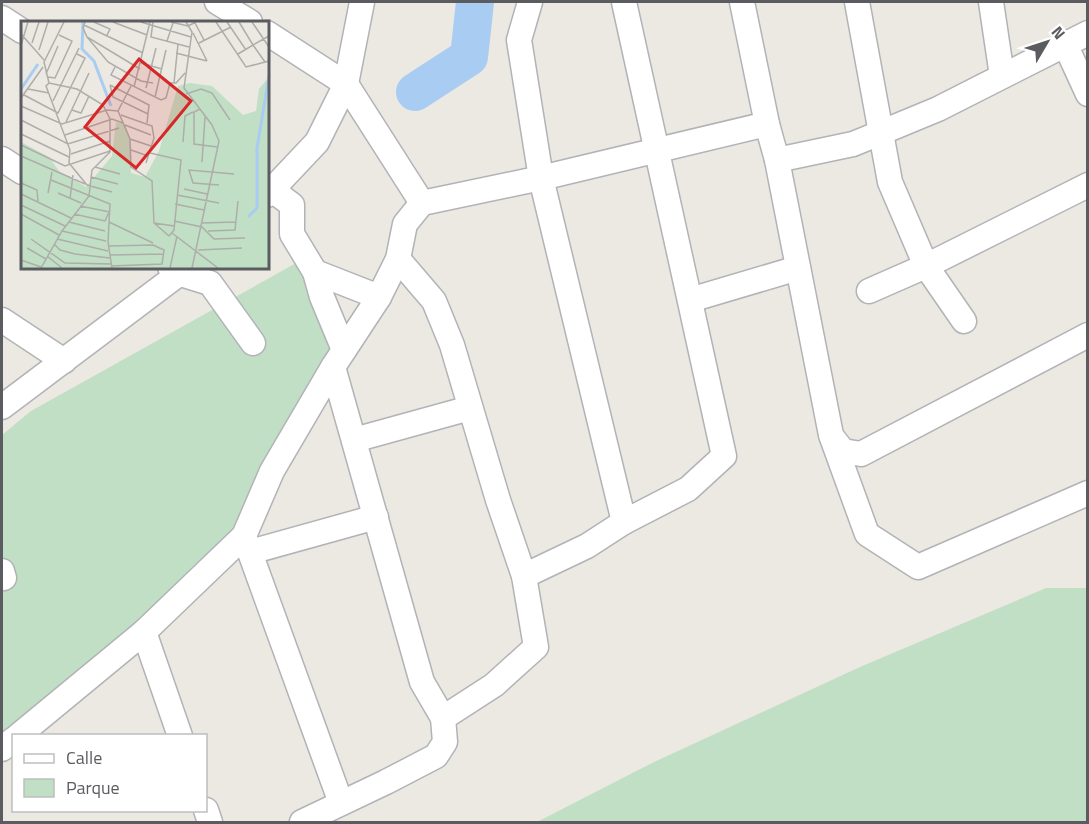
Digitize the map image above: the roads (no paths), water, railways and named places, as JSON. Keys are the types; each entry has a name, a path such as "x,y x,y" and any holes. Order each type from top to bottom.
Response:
{"street":[{"path":"217,2 248,21"},
{"path":"302,822 436,756 445,742 443,718 422,682 354,440 338,358 315,272 292,234 292,205 269,190 317,141 346,84 362,2"},
{"path":"530,2 519,40 541,178 624,522"},
{"path":"524,576 587,546 624,522 688,489 724,456 624,2"},
{"path":"742,2 767,124 777,160 831,435 867,534 918,567 1088,493"},
{"path":"857,2 890,182 926,266 964,321"},
{"path":"991,2 1002,76"},
{"path":"2,18 21,30"},
{"path":"777,160 853,144 880,133 938,109 1088,33"},
{"path":"268,34 346,84 422,203"},
{"path":"1065,44 1088,94"},
{"path":"341,803 247,544 272,471 338,358 379,297 398,259 405,224 422,203 541,178 767,124"},
{"path":"2,159 21,171"},
{"path":"869,291 926,266 1088,185"},
{"path":"398,259 434,301 452,345 498,500 524,576 536,647 494,685 443,718"},
{"path":"690,300 798,268"},
{"path":"2,407 180,269 210,283 253,343"},
{"path":"315,272 379,297"},
{"path":"2,320 64,361"},
{"path":"831,435 843,451 861,454 1088,335"},
{"path":"354,440 470,408"},
{"path":"19,734 247,544 376,516"},
{"path":"144,632 180,734"}],"waterway":[{"path":"415,92 469,57 475,2"}]}
